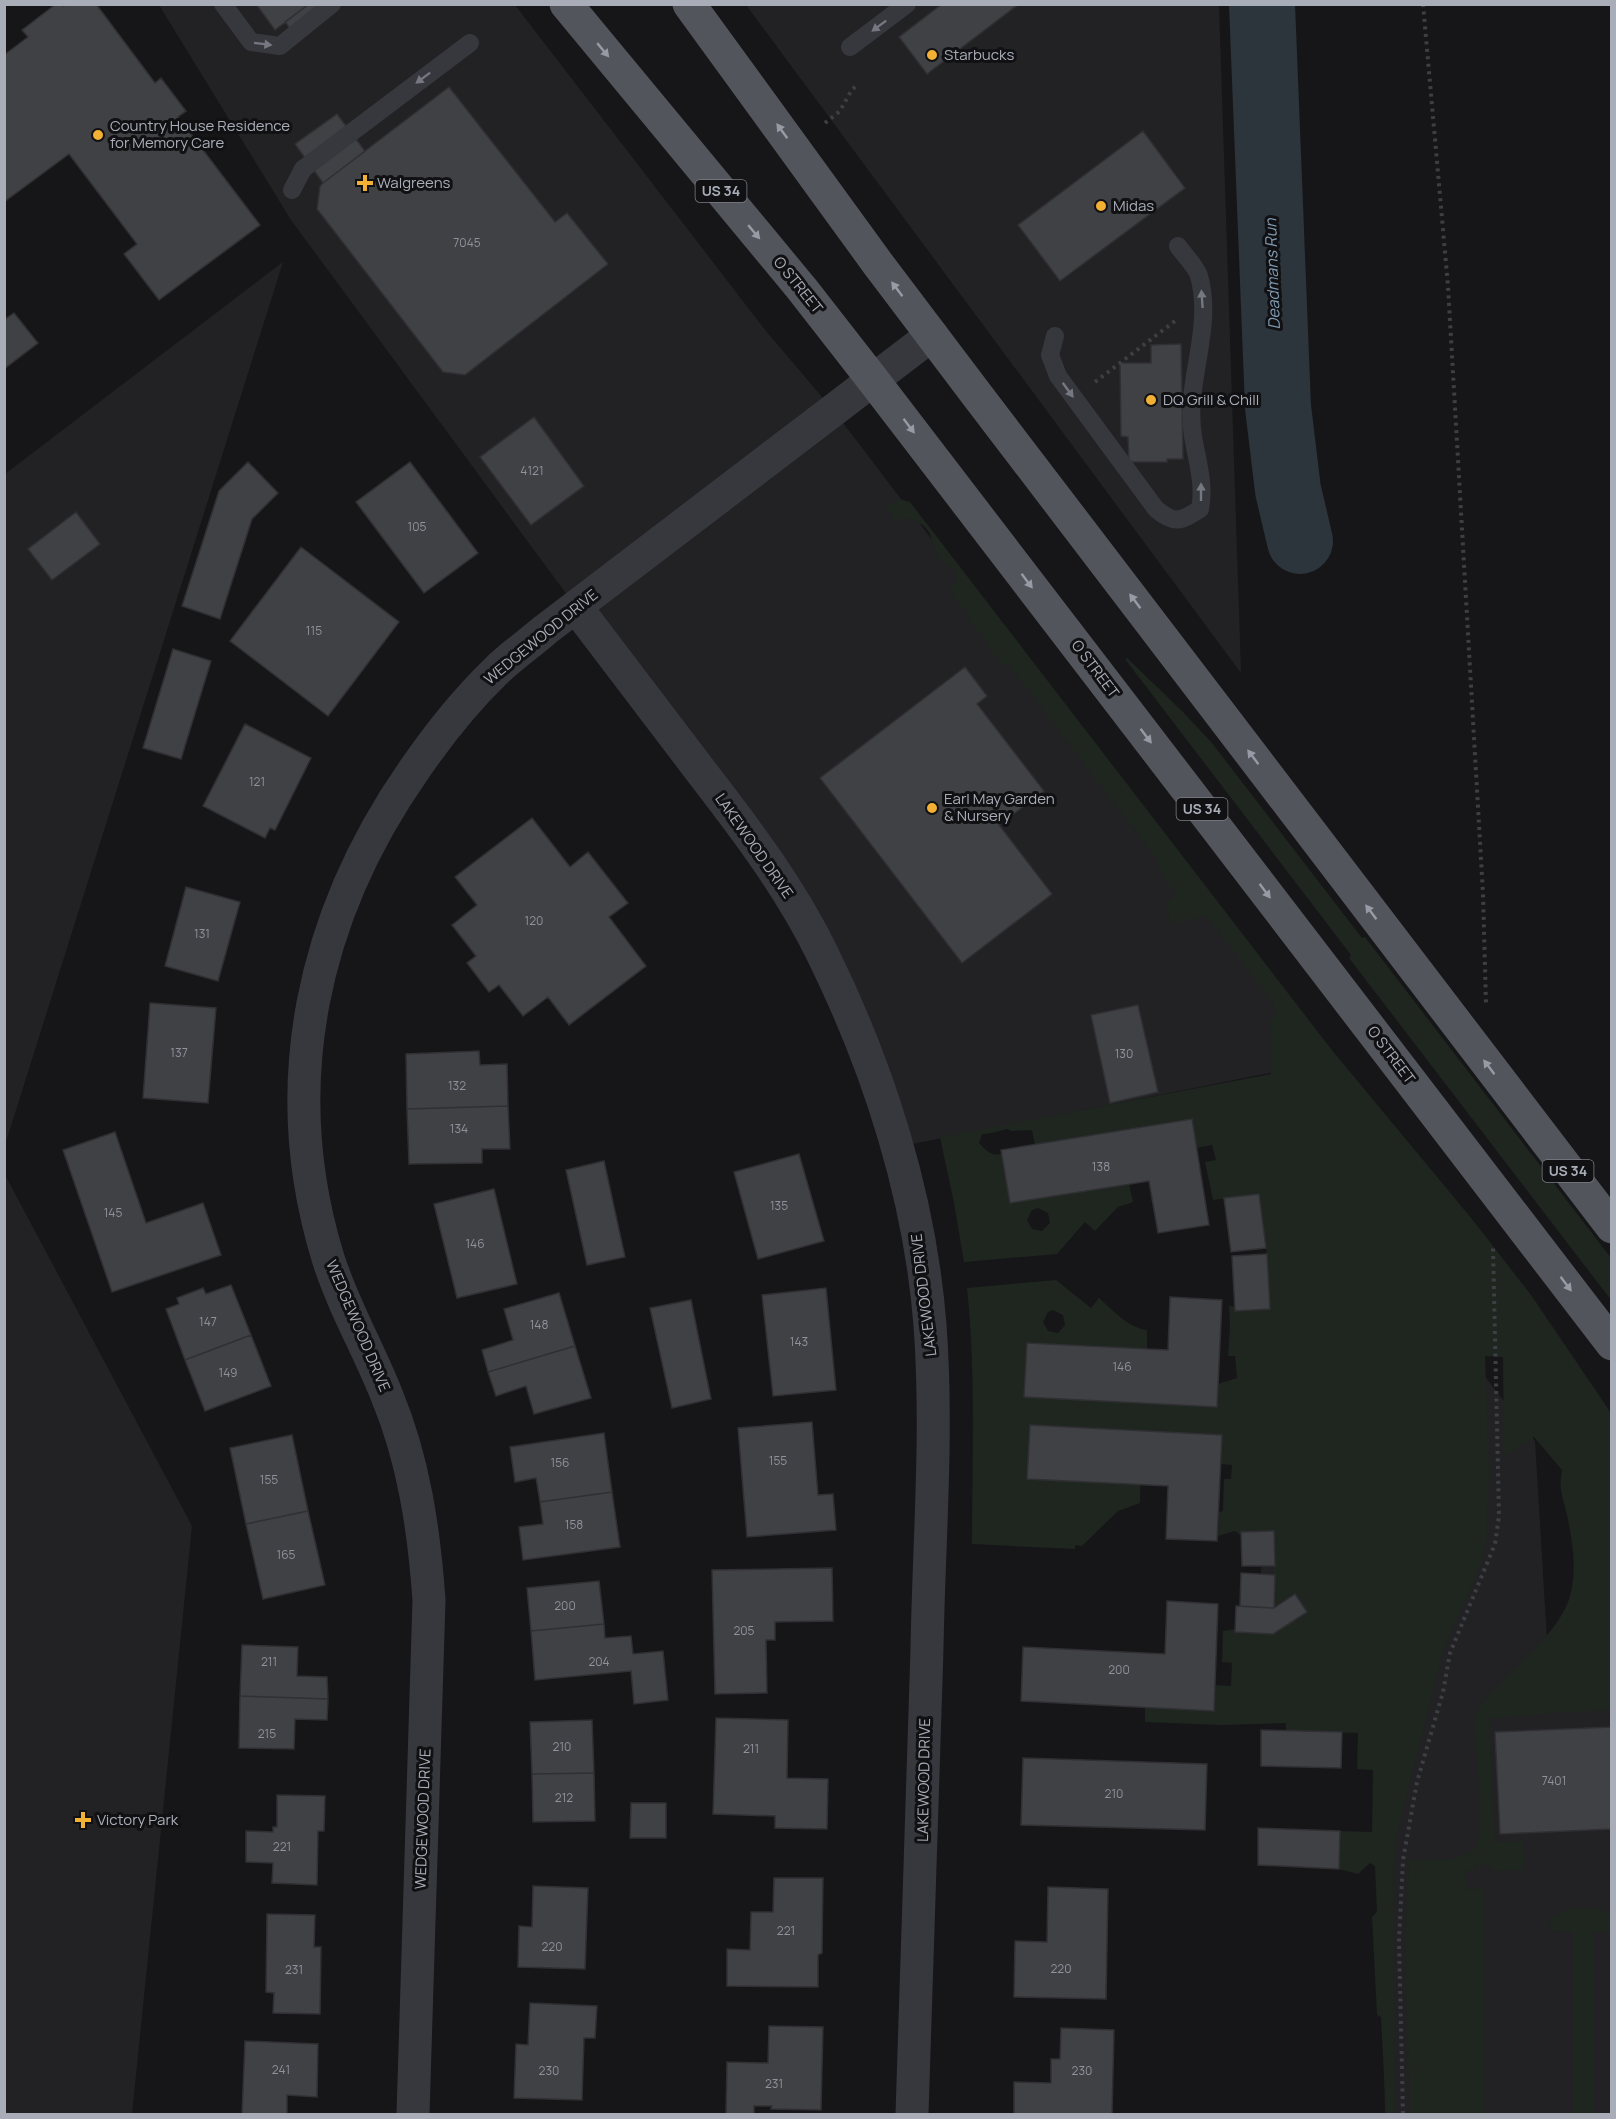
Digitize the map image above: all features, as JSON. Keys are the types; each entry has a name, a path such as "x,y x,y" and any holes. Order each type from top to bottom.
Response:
{"main road":[{"name":"O STREET","path":"566,4 802,289 873,380 1611,1344"},
{"name":"US 34","path":"689,4 932,335 1611,1227"}],"street":[{"name":"WEDGEWOOD DRIVE","path":"413,2115 429,1600 425,1542 410,1464 388,1398 352,1320 328,1258 312,1192 307,1156 304,1093 309,1024 320,972 344,895 357,864 396,795 441,730 486,681 510,658 932,335"},
{"name":"LAKEWOOD DRIVE","path":"576,607 757,845 798,908 847,1006 880,1093 906,1182 924,1280 932,1375 932,1480 912,2115"}],"lane":[{"path":"223,4 252,42 280,46 332,4"},
{"path":"850,47 907,4"},
{"path":"292,190 303,170 470,43"},
{"path":"1055,336 1050,355 1058,376 1156,509 1169,519 1184,519 1200,509 1203,494 1193,436 1191,392 1200,355 1203,301 1198,273 1178,246"}],"path":[{"path":"1423,4 1448,286 1483,894"},
{"path":"825,123 840,111 857,85"},
{"path":"1089,386 1183,316"},
{"path":"1403,2115 1399,1940 1403,1860 1417,1782 1443,1692 1450,1653 1495,1544 1499,1516 1496,1341"}],"shaded area":[{"path":"159,5 515,5 766,331 834,411 1287,1006 1285,1070 897,1147 847,1006 576,607 291,220"},
{"path":"746,5 1219,5 1241,673"},
{"path":"283,262 5,1145 5,474"},
{"path":"899,499 910,502 1331,1049 1472,1219 1531,1295 1611,1413 1611,1710 1560,1713 1553,1711 1547,1714 1489,1719 1495,1842 1523,1841 1525,1858 1523,1869 1517,1871 1490,1870 1491,1866 1476,1865 1474,1870 1465,1871 1467,1890 1484,1888 1484,2114 1410,2114 1405,1948 1409,1859 1434,1860 1462,1856 1475,1849 1478,1842 1479,1799 1475,1717 1486,1698 1550,1632 1566,1606 1571,1592 1574,1573 1573,1553 1561,1488 1562,1470 1534,1437 1504,1457 1503,1357 1485,1356 1489,1473 1486,1545 1479,1568 1442,1654 1396,1837 1393,1875 1395,2114 1386,2114 1381,2017 1377,2015 1372,1917 1377,1912 1375,1866 1370,1863 1358,1874 1339,1869 1340,1831 1372,1832 1373,1770 1357,1769 1358,1733 1286,1731 1286,1723 1221,1725 1145,1722 1145,1707 1213,1710 1215,1685 1231,1686 1232,1663 1222,1662 1223,1631 1235,1629 1235,1632 1273,1634 1307,1612 1295,1594 1274,1608 1274,1532 1241,1532 1240,1535 1235,1531 1218,1536 1219,1512 1223,1511 1224,1479 1231,1479 1232,1465 1221,1464 1222,1435 1030,1425 1027,1479 1140,1485 1140,1503 1118,1511 1082,1546 1075,1545 1075,1549 972,1544 973,1384 967,1288 1056,1280 1091,1308 1099,1298 1133,1326 1147,1330 1147,1349 1027,1343 1025,1397 1217,1407 1218,1384 1237,1378 1235,1356 1228,1356 1229,1306 1270,1309 1267,1254 1259,1194 1213,1200 1205,1162 1216,1160 1212,1145 1196,1148 1035,1145 1032,1130 1011,1131 1007,1129 982,1134 979,1143 992,1154 1002,1154 1010,1203 1129,1184 1133,1202 1118,1207 1095,1231 1085,1222 1057,1254 964,1262 940,1137 1271,1074 1270,1020 1276,1016 1274,1003 1206,916 1173,924 1166,911 1168,901 1176,894 1155,865 1159,861 1008,663 1002,665 966,615 968,614 948,589 958,579 957,574 937,555 928,530 910,518 895,520 885,507","holes":["1038,1208 1048,1213 1050,1223 1042,1231 1032,1229 1027,1220 1032,1210","1053,1310 1063,1315 1065,1325 1058,1333 1048,1331 1043,1322 1048,1312"]},
{"path":"1127,658 1212,743 1362,938 1365,937 1611,1258 1611,1300 1349,958 1351,955 1125,659"},
{"path":"1283,1116 1535,1441 1550,1689 1611,1691 1611,2114 1385,2114 1383,1723 1254,1719"},
{"name":"Victory Park","path":"4,1173 192,1526 132,2114 5,2114"},
{"path":"1573,1908 1595,1908 1611,1915 1611,1931 1594,1932 1594,2114 1573,2114 1573,1932 1553,1931 1550,1926 1555,1915"}],"building":[{"name":"Country House Residence for Memory Care","path":"56,4 64,6 66,4 96,4 155,83 161,78 186,111 178,117 260,225 159,300 124,254 137,244 69,154 4,202 4,55 28,37 22,30"},
{"path":"256,4 309,4 275,30"},
{"path":"309,4 325,4 299,40 285,22"},
{"name":"Starbucks","path":"942,4 1019,4 927,74 899,37"},
{"name":"Walgreens","path":"449,87 555,222 567,213 608,264 465,375 443,372 317,209 320,186 323,183"},
{"path":"337,114 365,151 323,183 295,144"},
{"name":"Midas","path":"1143,131 1185,188 1060,281 1018,225"},
{"path":"14,313 38,343 4,369 4,320"},
{"name":"DQ Grill & Chill","path":"1181,344 1183,459 1167,459 1167,462 1129,462 1128,437 1121,436 1120,363 1151,363 1151,345"},
{"path":"534,417 584,486 531,525 480,457"},
{"path":"248,462 278,493 252,519 220,619 182,606 219,491"},
{"path":"410,462 478,553 424,593 356,502"},
{"path":"76,512 100,544 52,580 28,549"},
{"path":"301,547 399,622 328,716 230,641"},
{"path":"173,649 211,661 181,759 143,748"},
{"name":"Earl May Garden & Nursery","path":"965,667 987,696 977,704 1044,791 999,825 1052,894 962,963 820,778"},
{"path":"245,724 311,758 275,830 270,828 265,838 203,806"},
{"path":"532,818 570,867 588,852 628,903 609,917 646,966 569,1025 548,997 523,1016 499,985 489,992 467,963 476,956 452,925 477,905 455,877"},
{"path":"186,887 240,902 218,981 165,966"},
{"path":"150,1003 216,1008 208,1103 143,1098"},
{"path":"1138,1005 1158,1092 1110,1103 1091,1015"},
{"path":"479,1051 480,1065 507,1064 508,1106 407,1109 406,1054"},
{"path":"508,1106 510,1149 482,1149 482,1163 409,1164 407,1109"},
{"path":"1192,1119 1209,1225 1158,1233 1149,1181 1010,1203 1001,1150"},
{"path":"115,1132 146,1223 203,1203 221,1255 112,1292 63,1150"},
{"path":"799,1154 824,1241 758,1259 734,1172"},
{"path":"604,1161 625,1257 587,1265 566,1170"},
{"path":"494,1189 517,1284 457,1298 434,1204"},
{"path":"1259,1194 1266,1248 1231,1252 1224,1198"},
{"path":"1267,1254 1270,1309 1235,1311 1232,1256"},
{"path":"231,1285 251,1335 185,1360 166,1309 179,1304 177,1298 203,1288 206,1294"},
{"path":"826,1288 836,1390 773,1396 762,1295"},
{"path":"559,1293 575,1346 488,1372 482,1350 513,1340 504,1309"},
{"path":"1170,1297 1222,1300 1217,1407 1024,1397 1027,1343 1168,1350"},
{"path":"691,1300 711,1399 672,1408 650,1308"},
{"path":"251,1335 271,1386 205,1411 185,1360"},
{"path":"575,1346 591,1398 534,1414 526,1386 496,1396 488,1372"},
{"path":"812,1422 818,1495 833,1494 836,1530 747,1537 738,1428"},
{"path":"1030,1425 1222,1435 1217,1541 1166,1539 1168,1486 1027,1479"},
{"path":"604,1433 612,1492 540,1502 536,1478 515,1482 510,1447"},
{"path":"292,1435 308,1511 246,1524 230,1448"},
{"path":"612,1492 620,1547 523,1560 519,1527 543,1524 540,1502"},
{"path":"308,1511 325,1585 263,1599 246,1524"},
{"path":"1274,1531 1275,1566 1242,1566 1241,1532"},
{"path":"832,1568 833,1621 775,1622 775,1640 766,1640 767,1693 715,1694 712,1570"},
{"path":"1241,1573 1275,1575 1274,1608 1240,1606"},
{"path":"599,1581 604,1624 531,1631 527,1588"},
{"path":"1295,1594 1307,1612 1273,1634 1235,1632 1236,1606 1274,1608"},
{"path":"1167,1601 1218,1604 1214,1711 1021,1701 1023,1647 1165,1654"},
{"path":"604,1624 605,1638 631,1636 633,1654 663,1651 668,1700 634,1704 631,1671 535,1680 531,1631"},
{"path":"242,1645 298,1647 297,1676 327,1677 328,1699 240,1696"},
{"path":"240,1696 328,1699 327,1720 295,1719 294,1749 239,1748"},
{"path":"716,1718 788,1720 787,1778 828,1779 827,1829 775,1828 775,1816 713,1814"},
{"path":"592,1720 594,1773 532,1774 530,1722"},
{"path":"1612,1727 1612,1829 1500,1834 1495,1732"},
{"path":"1261,1730 1342,1732 1341,1768 1261,1766"},
{"path":"1023,1758 1207,1764 1205,1830 1021,1825"},
{"path":"594,1773 595,1821 533,1822 532,1774"},
{"path":"277,1795 325,1796 324,1831 318,1831 317,1885 272,1883 273,1863 246,1862 246,1831 273,1832 273,1827 277,1827"},
{"path":"631,1803 666,1803 666,1838 630,1838"},
{"path":"1258,1828 1340,1831 1339,1869 1258,1865"},
{"path":"774,1878 823,1878 822,1953 818,1955 818,1987 727,1986 727,1949 750,1950 751,1912 773,1912"},
{"path":"533,1886 588,1888 585,1969 518,1967 519,1926 532,1927"},
{"path":"1048,1887 1108,1889 1106,1999 1014,1997 1015,1941 1047,1942"},
{"path":"267,1914 315,1915 314,1947 321,1947 320,2014 273,2013 274,1993 266,1992"},
{"path":"530,2003 597,2006 595,2038 584,2038 582,2100 514,2098 516,2044 528,2045"},
{"path":"769,2026 823,2027 821,2110 771,2109 772,2106 754,2106 754,2114 726,2114 727,2062 768,2063"},
{"path":"1061,2028 1114,2030 1112,2114 1014,2114 1014,2082 1051,2083 1051,2059 1060,2059"},
{"path":"245,2041 318,2044 317,2097 287,2095 287,2114 242,2114"}],"waterway":[{"name":"Deadmans Run","path":"1262,4 1278,407 1288,490 1300,541"}],"place":[{"name":"Starbucks","path":"932,55"},
{"name":"Country House Residence for Memory Care","path":"98,135"},
{"name":"Walgreens","path":"365,183"},
{"name":"Midas","path":"1101,206"},
{"name":"DQ Grill & Chill","path":"1151,400"},
{"name":"Earl May Garden & Nursery","path":"932,808"},
{"name":"Victory Park","path":"83,1820"}]}
